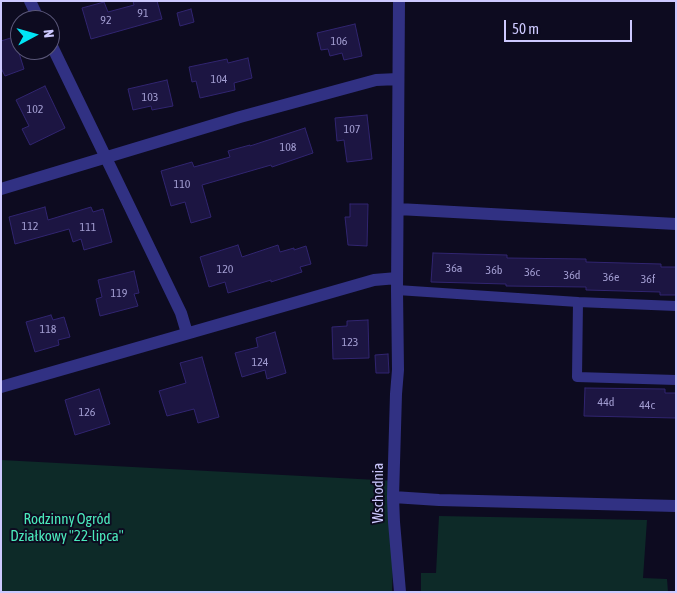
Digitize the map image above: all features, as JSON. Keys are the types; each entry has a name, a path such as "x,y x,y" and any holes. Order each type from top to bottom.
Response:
{"street":[{"name":"Wschodnia","path":"399,1 398,387 396,394 394,522 400,592"},
{"path":"59,60 181,313 187,333"},
{"path":"1,189 240,117 376,80 398,79"},
{"path":"398,209 676,224"},
{"path":"1,387 374,280 397,284"},
{"path":"394,497 439,500 676,506"}],"lane":[{"path":"397,284 578,302 676,306"},
{"path":"578,302 577,377 676,380"}],"green space":[{"name":"Rodzinny Ogród Działkowy \"22-lipca\"","path":"1,460 396,481 392,592 1,592"},
{"path":"439,516 647,520 643,578 667,579 668,592 421,592 421,573 436,573"}],"building":[{"path":"133,1 157,1 162,19 91,39 82,8 104,2 108,12 134,5"},
{"path":"191,9 194,22 180,26 177,13"},
{"path":"355,24 362,56 344,60 342,53 330,56 328,49 321,50 317,33"},
{"path":"10,38 10,60 21,60 24,69 5,76 1,68 1,41"},
{"path":"248,58 252,78 234,83 235,90 200,98 196,81 192,82 189,67 227,59 228,63"},
{"path":"167,80 173,106 152,110 151,106 133,110 128,89"},
{"path":"45,86 65,128 30,145 22,129 29,126 16,100"},
{"path":"367,115 372,159 347,162 344,140 337,141 335,118"},
{"path":"305,128 313,153 272,167 271,165 202,185 211,217 191,223 185,202 171,206 161,171 192,162 194,167 230,157 228,151 250,146"},
{"path":"350,204 368,204 367,246 348,245 345,217 350,217"},
{"path":"45,207 48,220 91,207 93,212 103,209 112,242 84,250 81,239 73,242 69,229 15,244 9,217"},
{"path":"238,245 242,257 278,245 280,252 306,246 311,264 300,267 302,272 228,293 225,282 209,287 200,257"},
{"path":"433,253 507,255 507,258 586,259 586,262 661,264 661,267 676,267 676,295 660,295 660,292 586,290 586,287 506,286 506,284 431,282"},
{"path":"134,271 139,293 134,294 138,306 100,316 96,299 102,297 98,280"},
{"path":"51,315 53,320 64,317 70,337 58,340 59,345 35,352 26,322"},
{"path":"368,320 369,358 333,359 332,327 347,326 347,321"},
{"path":"275,332 286,373 267,379 265,370 242,377 235,353 258,347 256,338"},
{"path":"388,354 389,373 376,373 375,355"},
{"path":"202,357 219,417 198,423 194,409 167,416 159,391 186,383 180,363"},
{"path":"585,388 665,389 665,393 676,393 676,418 584,416"},
{"path":"99,389 110,424 75,435 65,400"}]}
